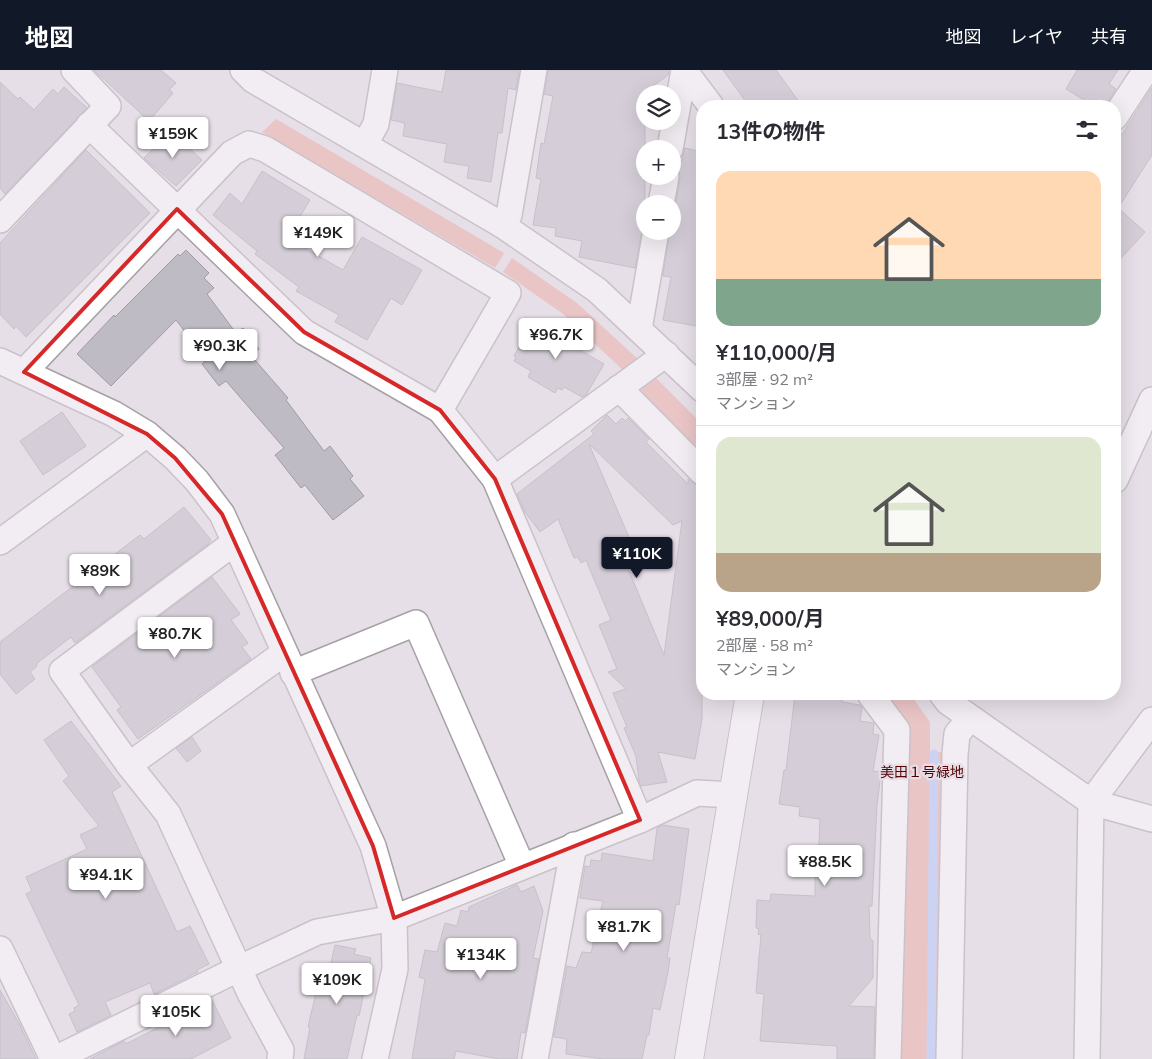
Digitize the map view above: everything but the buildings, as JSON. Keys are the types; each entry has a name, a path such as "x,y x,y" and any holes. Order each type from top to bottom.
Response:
{"street":[{"path":"0,220 108,106 74,70"},
{"path":"243,70 253,80 502,225 597,290 696,383"},
{"path":"365,144 376,124 386,70"},
{"path":"502,225 509,215 534,70"},
{"path":"684,70 706,100"},
{"path":"672,140 684,70"},
{"path":"1121,108 1146,70"},
{"path":"89,125 304,332 440,410 495,479 640,820"},
{"path":"24,372 232,152 249,144 265,149 508,292 440,410"},
{"path":"639,329 654,240"},
{"path":"495,479 666,354"},
{"path":"0,360 114,414 147,434 176,458 197,481 222,514 288,663 373,846 394,918 395,969 375,1059"},
{"path":"618,388 696,466"},
{"path":"1121,469 1149,415"},
{"path":"0,542 147,434"},
{"path":"235,542 62,671 129,765 168,814 238,969 274,1056"},
{"path":"129,765 288,663 416,623 522,866"},
{"path":"689,1059 749,700"},
{"path":"874,700 897,730 888,1059"},
{"path":"952,700 970,718 1091,802 1152,819"},
{"path":"950,1059 955,754 957,734 970,718"},
{"path":"1087,1059 1091,802 1152,720"},
{"path":"0,949 54,1059 317,932 394,918 640,820 697,792 732,795"},
{"path":"535,1059 574,845"}],"highlighted area":[{"path":"177,209 304,332 440,410 495,479 640,820 394,918 373,846 222,514 175,458 147,434 24,372"}],"green space":[{"path":"276,119 504,253 495,268 262,132"},
{"path":"512,258 577,303 640,361 625,372 563,314 503,272"},
{"path":"654,376 696,418 696,453 641,397 642,386"},
{"name":"美田１号緑地","path":"884,700 914,700 930,722 930,752 941,752 936,1059 901,1059 904,754"}],"waterway":[{"path":"931,1059 934,754"}]}
